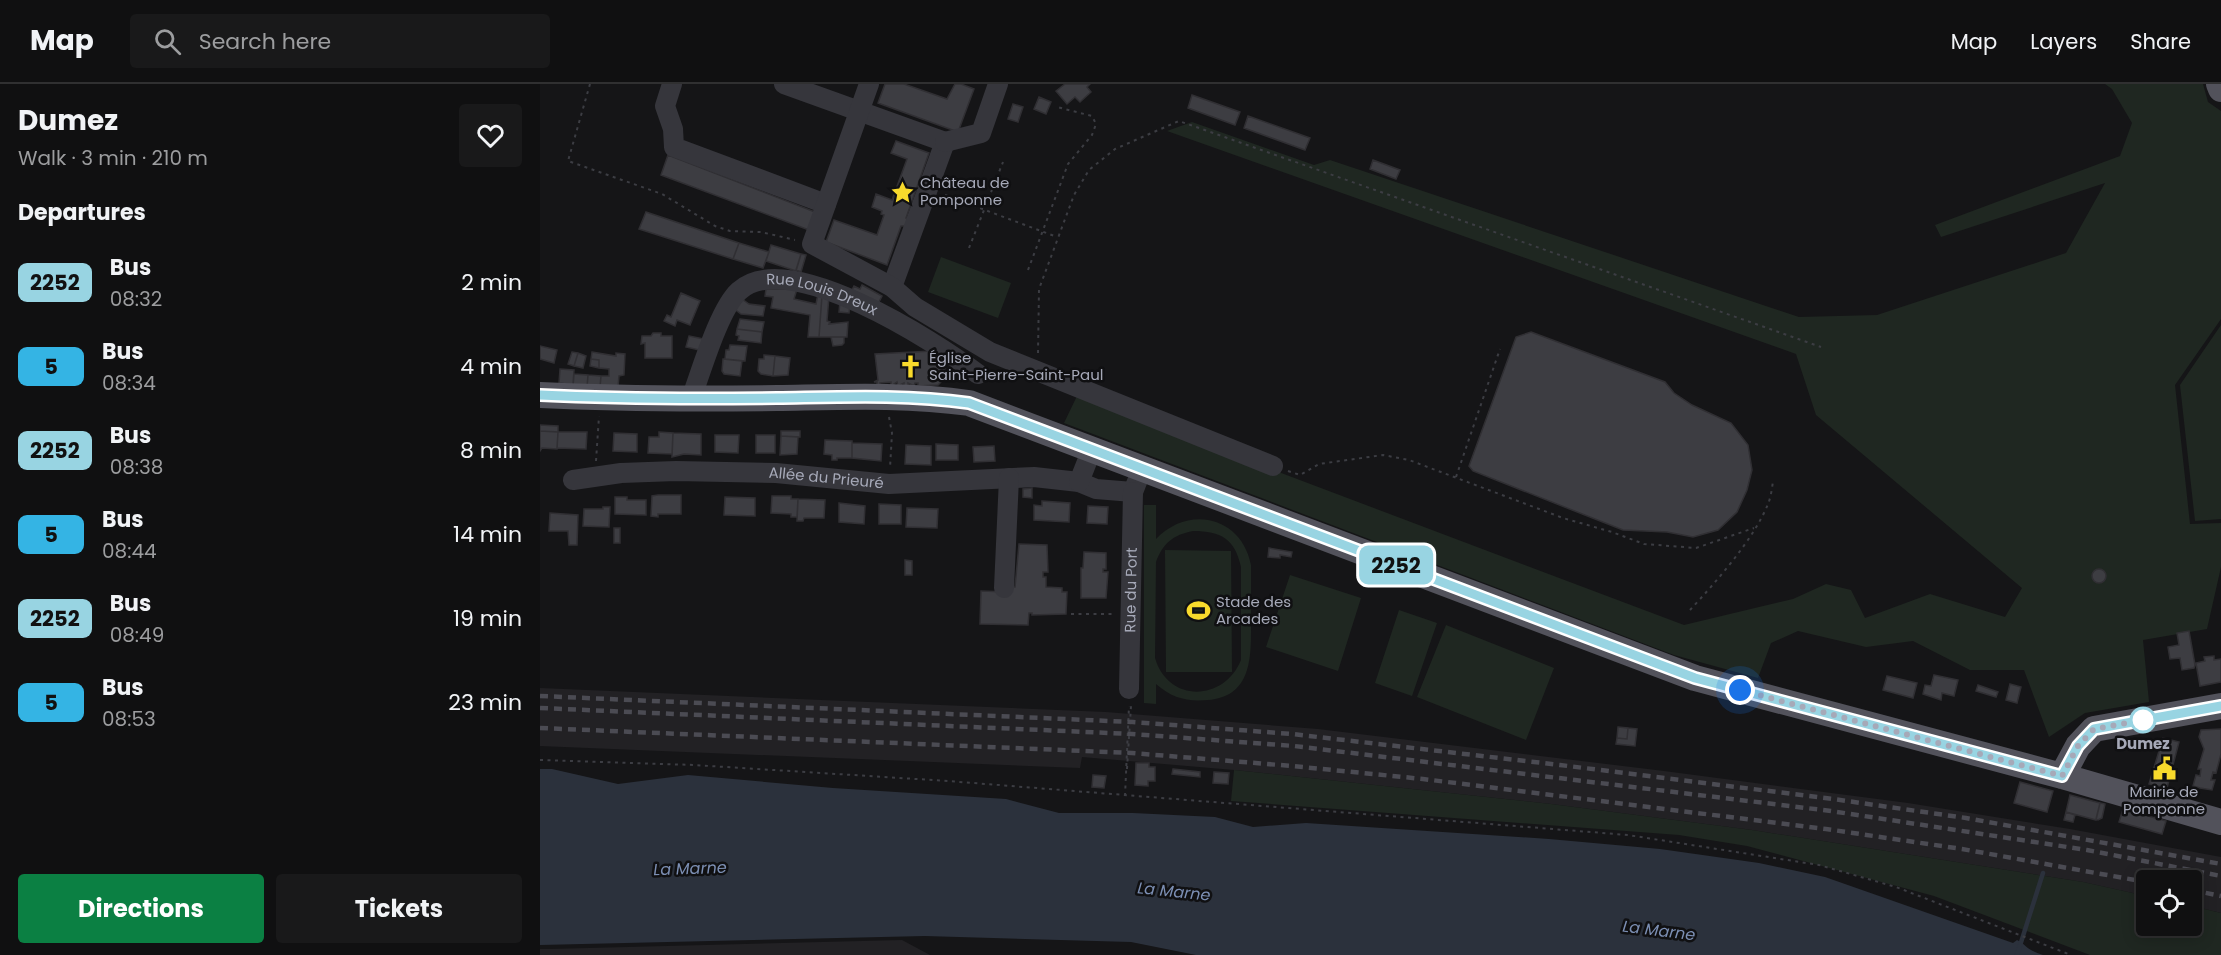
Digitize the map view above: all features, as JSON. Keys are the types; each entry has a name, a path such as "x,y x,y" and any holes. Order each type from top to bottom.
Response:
{"main road":[{"path":"2219,84 2221,89"},
{"path":"540,395 691,399 884,397 936,398 969,403 1092,449 1137,480 1695,678 2062,776 2221,822"},
{"path":"2062,776 2078,746 2094,729 2221,706"}],"street":[{"path":"672,84 665,106 673,129 674,147 826,204"},
{"path":"784,84 945,142 981,133 998,84"},
{"path":"869,84 812,244 892,288 915,307 990,352 1274,466"},
{"path":"892,288 945,142"},
{"name":"Rue Louis Dreux","path":"691,399 727,305 740,289 755,281 778,279 830,290 859,303 949,352 978,374"},
{"path":"969,403 978,374 990,352"},
{"path":"1079,482 1092,449"},
{"name":"Allée du Prieuré","path":"573,480 621,473 676,471 776,473 889,484 1034,477 1079,482 1096,489 1137,480"},
{"path":"1004,588 1009,478"},
{"name":"Rue du Port","path":"1129,688 1137,480"}],"path":[{"path":"590,84 568,161 662,194 715,226 730,231 761,232 812,244"},
{"path":"1028,270 1068,164 1092,135 1096,124 1092,116 1057,107"},
{"path":"1033,370 1039,352 1039,289 1074,195 1089,170 1115,149 1179,121 1821,347"},
{"path":"969,248 1003,162"},
{"path":"928,189 1058,238"},
{"path":"1456,477 1500,349"},
{"path":"884,397 892,433 889,484"},
{"path":"595,477 600,398"},
{"path":"1274,466 1299,475 1320,464 1383,454 1408,460 1563,518 1644,544 1696,548 1754,528"},
{"path":"1690,610 1720,577 1754,528 1768,504 1773,481"},
{"path":"1071,614 1131,615"},
{"path":"1125,796 1129,688"},
{"path":"540,760 694,765 948,781 1628,835 1819,865 1896,887 2071,955"}],"shaded area":[{"path":"2105,84 2203,84 2208,102 2221,111 2221,319 2175,385 2190,524 2221,523 2221,567 2207,629 2143,640 2149,702 2085,713 2049,737 2024,670 1970,670 1913,641 1866,647 1798,631 1771,643 1758,678 1674,655 1064,423 1077,396 1684,625 1793,599 1826,584 1851,590 1865,618 1930,594 2005,617 2022,588 1816,415 1796,354 1167,131 1192,122 1314,165 1330,160 1799,317 1877,315 2066,253 2105,183 1941,237 1935,225 2120,156 2132,123 2112,89"},
{"path":"941,257 1011,283 998,318 928,292"},
{"path":"2221,325 2221,519 2195,521 2180,385"},
{"path":"1144,505 1156,505 1156,539 1169,528 1198,519 1226,526 1246,549 1251,565 1251,648 1246,672 1241,682 1234,691 1223,697 1187,700 1168,693 1156,684 1156,704 1144,703","holes":["1193,531 1219,535 1231,543 1241,567 1241,660 1233,674 1222,684 1210,690 1196,692 1172,683 1162,673 1155,658 1156,562 1162,550 1174,538"]},
{"name":"Stade des Arcades","path":"1165,550 1231,551 1232,672 1166,672"},
{"path":"1290,575 1361,598 1338,671 1266,647"},
{"path":"1399,610 1437,623 1412,696 1375,683"},
{"path":"1446,625 1554,668 1526,740 1417,697"},
{"path":"540,688 1106,712 1318,729 1908,803 2070,829 2221,857 2221,913 2202,908 2202,870 2136,870 2136,894 2083,882 1752,830 1551,804 1234,770 1082,757 1080,768 540,746"},
{"path":"1234,770 1551,804 1752,830 2083,882 2136,894 2136,936 2202,936 2202,908 2221,913 2221,955 2090,955 1934,896 1747,846 1679,835 1231,801"},
{"path":"902,940 930,955 540,955 540,949"}],"water":[{"name":"La Marne","path":"540,769 552,769 618,784 688,775 833,788 1006,799 1059,813 1133,813 1215,817 1253,827 1306,823 1549,839 1660,849 1759,863 1825,877 2013,943 2017,940 2032,951 2043,955 1196,955 1131,942 925,936 540,945"}],"building":[{"path":"885,84 904,84 947,99 955,84 974,89 958,132 878,103"},
{"path":"1065,84 1090,84 1087,87 1091,92 1080,102 1075,97 1067,104 1056,91"},
{"path":"1192,95 1240,112 1235,125 1188,108"},
{"path":"1039,97 1051,102 1046,114 1034,109"},
{"path":"1013,104 1023,107 1018,122 1008,119"},
{"path":"1248,116 1310,138 1305,150 1244,128"},
{"path":"896,141 929,153 906,218 908,220 906,226 901,226 887,265 826,242 834,220 877,235 884,215 881,214 882,211 872,207 876,194 892,200 907,159 891,153"},
{"path":"668,155 815,212 809,230 661,175"},
{"path":"1373,160 1400,170 1396,179 1370,169"},
{"path":"646,212 739,243 733,259 639,229"},
{"path":"739,243 769,252 763,268 733,259"},
{"path":"771,245 801,254 796,271 766,261"},
{"path":"801,254 806,255 801,272 796,270"},
{"path":"862,285 882,296 878,304 852,290 854,286 860,289"},
{"path":"766,289 797,289 794,299 816,304 818,294 822,295 819,337 808,337 810,315 771,308 773,297 765,296"},
{"path":"681,293 700,301 690,325 677,320 675,326 664,321 667,315 671,317"},
{"path":"822,295 829,296 827,321 830,322 829,324 848,322 847,337 819,337"},
{"path":"742,299 749,304 765,306 763,316 741,314 733,308"},
{"path":"840,301 850,306 849,313 839,312"},
{"path":"740,319 764,322 762,332 737,329"},
{"path":"737,329 762,332 761,343 738,340"},
{"path":"1531,332 1665,382 1674,393 1692,405 1731,423 1748,445 1752,470 1747,490 1737,512 1718,530 1693,537 1667,532 1623,530 1473,471 1469,466 1516,337"},
{"path":"653,333 672,336 672,358 645,358 645,343 641,344 642,336 651,336"},
{"path":"689,336 704,339 699,350 686,347"},
{"path":"831,337 844,337 844,343 833,346"},
{"path":"730,345 747,346 745,361 725,359 726,350 729,350"},
{"path":"540,346 557,350 554,363 540,359"},
{"name":"Église Saint-Pierre-Saint-Paul","path":"932,351 945,363 945,372 938,385 918,386 918,383 915,383 914,386 908,383 908,386 904,386 904,383 898,386 897,382 891,386 891,382 877,385 877,382 874,382 878,380 875,354"},
{"path":"572,352 578,353 574,366 568,364"},
{"path":"592,352 616,356 616,353 625,354 624,375 619,376 618,387 600,387 601,376 609,376 609,369 599,368 599,360 591,359"},
{"path":"578,353 586,356 583,368 574,366"},
{"path":"764,355 775,356 773,376 761,374 758,371 759,359 764,359"},
{"path":"775,356 790,358 788,375 773,376"},
{"path":"591,359 599,360 599,368 590,366"},
{"path":"723,359 742,361 740,376 724,374"},
{"path":"560,369 574,370 573,385 559,383"},
{"path":"574,374 588,375 587,387 573,386"},
{"path":"588,375 601,376 600,387 587,387"},
{"path":"540,425 558,426 558,432 540,431"},
{"path":"540,431 558,432 557,449 542,448 540,451"},
{"path":"781,431 800,431 800,437 781,436"},
{"path":"558,432 587,432 586,449 557,448"},
{"path":"659,432 673,433 672,454 648,453 649,437 659,437"},
{"path":"614,433 637,434 637,452 613,451"},
{"path":"673,433 701,434 701,455 684,454 672,457"},
{"path":"715,435 739,435 738,453 715,452"},
{"path":"756,435 775,435 775,453 756,453"},
{"path":"781,436 798,437 797,454 780,455"},
{"path":"825,440 852,441 852,458 832,460 832,455 824,454"},
{"path":"852,443 882,444 881,461 852,458"},
{"path":"936,444 958,445 958,460 936,460"},
{"path":"906,445 931,446 931,465 905,464"},
{"path":"994,446 995,461 974,462 973,447"},
{"path":"1032,488 1032,498 1023,497 1023,489"},
{"path":"681,495 681,514 651,516 652,496"},
{"path":"772,496 791,496 791,499 798,499 797,517 791,517 791,514 771,513"},
{"path":"615,497 627,497 627,500 646,500 646,515 615,514"},
{"path":"725,497 755,498 755,516 724,515"},
{"path":"798,499 825,500 824,518 804,518 803,521 797,521"},
{"path":"1042,501 1070,503 1069,522 1034,520 1034,505 1042,506"},
{"path":"839,503 865,506 864,524 839,522"},
{"path":"879,504 901,505 901,524 879,524"},
{"path":"1088,506 1108,507 1107,524 1087,523"},
{"path":"603,507 610,507 609,527 583,526 584,509 603,509"},
{"path":"907,508 938,509 937,528 906,527"},
{"path":"550,513 578,515 577,545 569,545 568,531 549,531"},
{"path":"614,528 620,528 620,543 614,543"},
{"path":"1019,544 1047,545 1048,572 1043,572 1043,577 1046,577 1046,587 1062,588 1062,592 1067,592 1066,614 1032,615 1029,613 1028,625 980,624 981,591 1009,592 1009,587 1015,587"},
{"path":"1269,548 1292,552 1291,557 1280,555 1280,558 1268,557"},
{"path":"1084,552 1106,553 1106,569 1103,569 1103,572 1108,572 1106,598 1081,598 1081,568 1083,568"},
{"path":"905,560 912,561 912,575 905,575"},
{"path":"2099,569 2104,571 2106,576 2104,581 2099,583 2094,581 2092,576 2094,571"},
{"path":"2189,631 2195,665 2194,668 2182,670 2180,658 2170,659 2168,647 2179,645 2177,633"},
{"path":"2214,656 2214,660 2221,659 2221,682 2200,686 2196,663 2205,661 2204,657"},
{"path":"1934,675 1958,680 1954,696 1942,693 1941,700 1923,694 1925,685 1931,686"},
{"path":"1887,676 1917,683 1913,698 1883,690"},
{"path":"2010,684 2021,687 2017,703 2006,700"},
{"path":"1978,685 1998,692 1996,697 1976,691"},
{"path":"1618,727 1628,728 1627,739 1617,738"},
{"path":"1628,728 1637,729 1635,746 1616,744 1617,738 1627,739"},
{"path":"2221,729 2221,754 2216,773 2213,772 2211,780 2215,780 2212,790 2193,786 2196,775 2200,776 2201,769 2198,769 2204,749 2199,737 2201,730"},
{"path":"2163,738 2179,742 2167,788 2149,784"},
{"path":"1136,763 1149,763 1149,767 1155,767 1155,781 1148,781 1148,786 1135,785"},
{"path":"1173,769 1200,772 1200,777 1172,774"},
{"path":"1214,772 1229,773 1228,784 1213,783"},
{"path":"1093,775 1106,776 1104,788 1092,787"},
{"path":"2020,782 2053,791 2047,812 2014,803"},
{"path":"2070,795 2100,803 2096,820 2066,812"},
{"path":"2100,803 2105,804 2102,818 2098,820 2096,819"},
{"path":"2123,809 2166,821 2162,834 2119,822"},
{"path":"2066,812 2075,815 2073,822 2064,820"}],"waterway":[{"path":"2017,955 2043,873"}],"railway":[{"path":"540,696 1133,722 1292,734 1833,799 1966,818 2221,864"},
{"path":"540,708 1132,734 1294,746 1831,811 2087,850 2221,876"},
{"path":"540,728 1132,753 1292,766 1423,779 1826,829 1962,849 2136,880"},
{"path":"2202,892 2221,896"}],"bus line":[{"name":"2252","path":"540,395 691,399 884,397 936,398 969,403 1695,678 2062,776 2078,746 2094,729 2221,706"}],"place":[{"name":"Château de Pomponne","path":"902,192"},
{"name":"Église Saint-Pierre-Saint-Paul","path":"911,367"},
{"name":"Stade des Arcades","path":"1198,611"},
{"name":"Dumez","path":"2143,720"},
{"name":"Mairie de Pomponne","path":"2164,768"}],"route":[{"path":"1740,690 2062,776 2078,746 2094,729 2143,720"}]}
